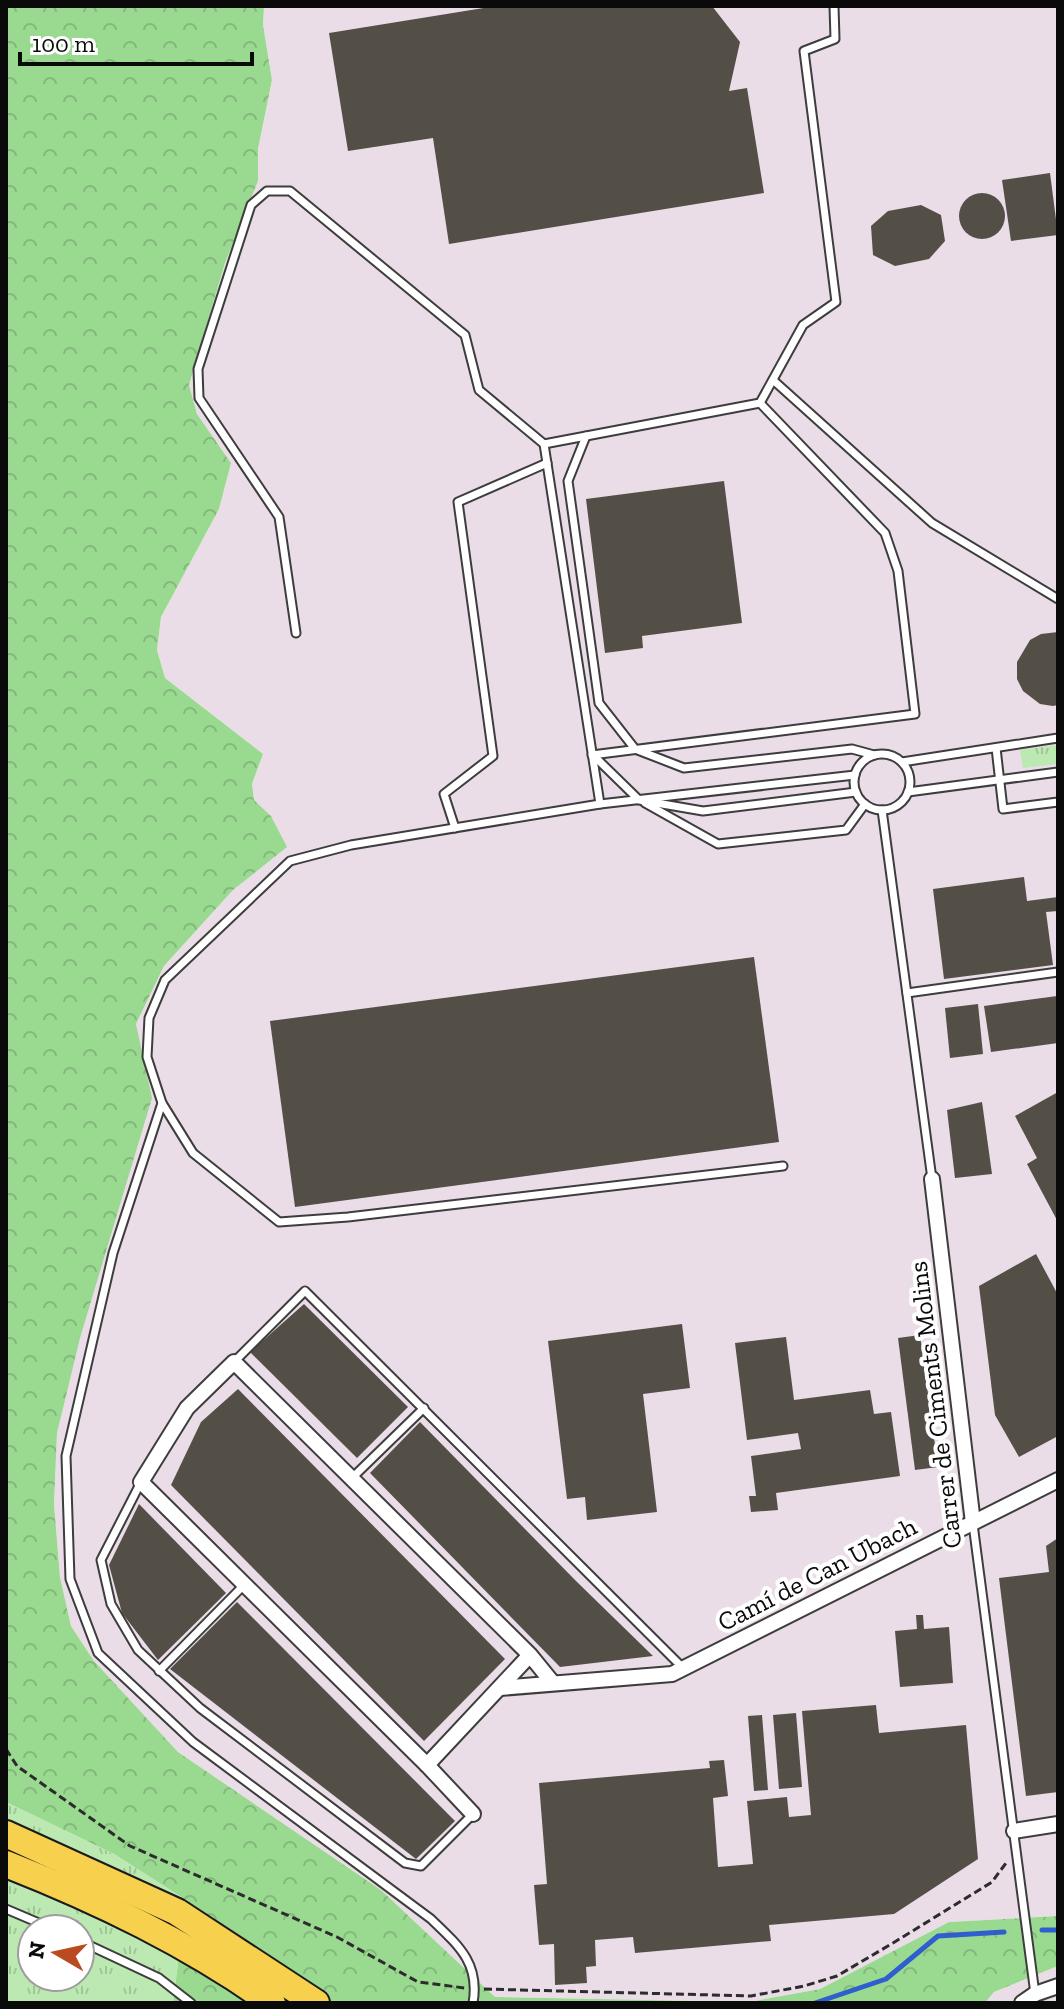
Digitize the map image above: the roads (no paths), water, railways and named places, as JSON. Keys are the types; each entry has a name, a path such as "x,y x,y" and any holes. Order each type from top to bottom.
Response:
{"highway":[{"path":"6,1834 177,1912 316,2003"},
{"path":"6,1864 63,1886 180,1944 272,2003"}],"street":[{"name":"Carrer de Ciments Molins","path":"932,1179 973,1523"},
{"path":"473,1814 141,1482 187,1408 234,1362 530,1655 552,1682"},
{"name":"Camí de Can Ubach","path":"500,1688 672,1674 1058,1480"},
{"path":"427,1765 530,1655"},
{"path":"1014,1831 1058,1824"},
{"path":"1022,2003 1035,1994 1058,1986"}],"lane":[{"path":"544,444 760,403 803,325 836,302 804,51 835,39 834,6"},
{"path":"296,633 279,517 199,398 198,369 251,205 267,191 290,191 465,335 479,390 544,444 600,804"},
{"path":"773,380 932,523 1058,599"},
{"path":"592,755 915,714 898,571 885,533 760,403"},
{"path":"586,436 568,481 599,703 635,749 684,768 852,749 874,755"},
{"path":"455,828 444,794 493,756 458,502 547,463"},
{"path":"902,762 910,778 908,792 900,804 882,810 865,804 856,792 855,775 864,760 874,755 884,754 902,762 1058,738"},
{"path":"996,748 1003,809 1058,802"},
{"path":"592,755 639,800 718,844 846,830 865,804"},
{"path":"908,792 1058,772"},
{"path":"783,1166 348,1217 279,1222 193,1153 162,1103 147,1057 149,1018 165,980 290,861 351,845 600,804 855,775"},
{"path":"639,800 703,811 856,792"},
{"name":"Carrer de Ciments Molins","path":"882,810 932,1179"},
{"path":"907,993 1058,972"},
{"path":"162,1103 113,1253 66,1456 70,1579 98,1653 193,1742 431,1919 463,1950 476,1982 473,2003"},
{"path":"234,1362 305,1291 683,1668"},
{"path":"353,1477 424,1408"},
{"path":"141,1482 101,1560 111,1604 138,1650 200,1708 405,1863 421,1866 473,1814"},
{"name":"Carrer de Ciments Molins","path":"973,1523 1035,1994"},
{"path":"159,1671 245,1584"},
{"path":"96,1948 159,1978 191,2003"}],"waterway":[{"path":"1042,1930 1058,1930"},
{"path":"815,2003 886,1979 938,1936 1004,1932"}]}
